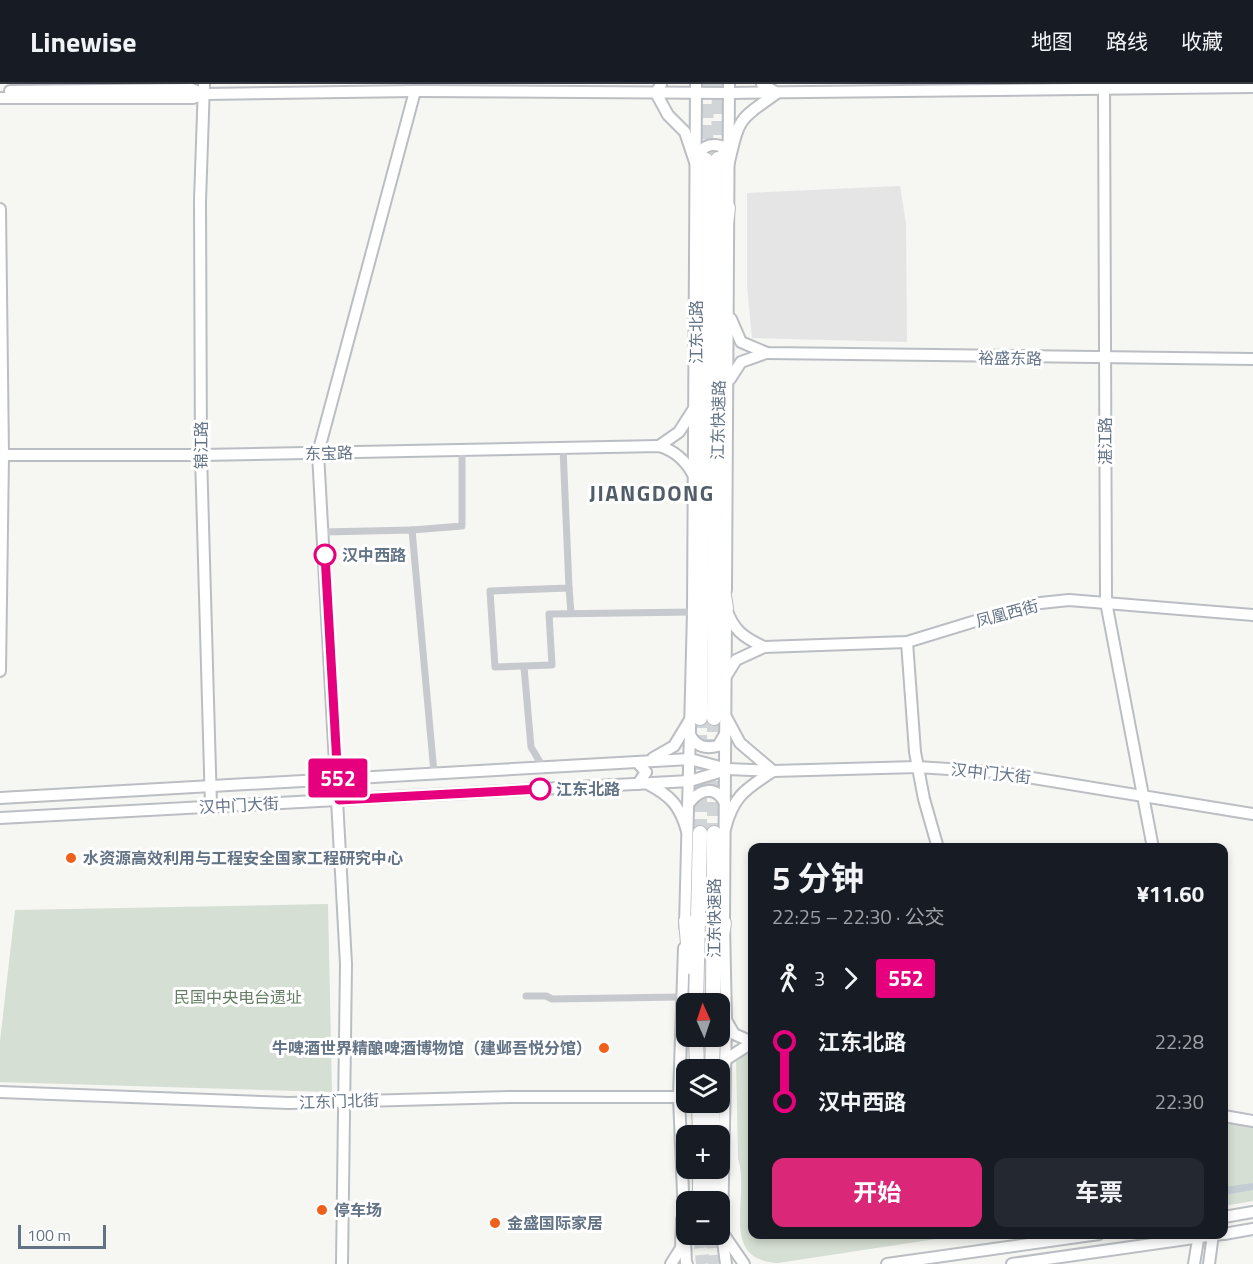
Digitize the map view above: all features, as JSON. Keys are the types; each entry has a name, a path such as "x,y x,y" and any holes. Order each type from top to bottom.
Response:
{"highway":[{"name":"江东快速路","path":"708,717 712,162"},
{"path":"712,281 728,208"},
{"path":"696,209 712,281"},
{"path":"710,544 726,608"},
{"path":"693,612 710,544"},
{"name":"江东快速路","path":"706,831 713,993"},
{"name":"江东快速路","path":"695,993 706,831"},
{"path":"686,921 693,993"},
{"path":"714,993 724,923"}],"main road":[{"path":"762,84 777,93"},
{"path":"0,91 729,89 777,93 1104,86 1253,87"},
{"name":"湛江路","path":"1104,86 1106,602 1152,843"},
{"path":"0,98 193,98 204,89"},
{"name":"锦江路","path":"204,89 200,201 201,455 211,807"},
{"path":"659,89 668,115 712,162 743,116 777,93"},
{"name":"江东北路","path":"696,89 712,162 728,208 726,676 708,717 690,735 690,802 706,831 724,923 725,993"},
{"name":"江东北路","path":"680,993 686,921 706,831 725,803 727,770 725,734 708,717 693,612 696,209 712,162 729,89"},
{"path":"342,1264 346,964 338,778 318,453 415,91"},
{"path":"0,209 2,455 0,671"},
{"name":"裕盛东路","path":"728,309 741,342 767,353"},
{"name":"裕盛东路","path":"728,383 741,362 767,353 1105,359 1253,359"},
{"path":"659,446 679,432 689,420 696,405"},
{"path":"659,446 669,449 687,463 694,477"},
{"name":"东宝路","path":"2,455 201,455 659,446"},
{"name":"凤凰西街","path":"764,647 907,642 1031,604 1069,600 1253,615"},
{"path":"726,608 730,621 740,636 764,647"},
{"path":"907,642 917,766 937,843"},
{"path":"726,676 736,660 764,647"},
{"path":"708,717 773,771 738,797 730,809 706,831 681,810 675,801 643,784 646,772 643,761 675,746 708,717"},
{"path":"690,735 697,745 712,747 722,742 725,734"},
{"name":"汉中门大街","path":"0,798 690,759 727,770 773,771 917,766 996,772 1253,814"},
{"name":"汉中门大街","path":"0,818 690,781 727,770"},
{"path":"690,802 700,792 711,790 719,793 725,803"},
{"path":"730,1027 734,1034 748,1040"},
{"path":"734,1034 748,1035"},
{"path":"726,1059 748,1045"},
{"path":"740,1050 748,1049"},
{"name":"江东门北街","path":"0,1092 270,1102 509,1097 676,1097"},
{"name":"江东北路","path":"679,1113 681,1191"},
{"name":"江东北路","path":"723,1191 724,1113"},
{"path":"1228,1117 1253,1121"},
{"path":"1228,1216 1253,1212"},
{"path":"1228,1233 1253,1229"},
{"path":"887,1264 1064,1239"},
{"path":"1012,1264 1184,1239"},
{"path":"1194,1264 1198,1239"},
{"path":"1209,1264 1217,1239"},
{"path":"730,1244 744,1264"},
{"path":"671,1264 681,1245"},
{"name":"江东北路","path":"684,1245 686,1264"},
{"name":"江东北路","path":"723,1245 725,1262"}],"street":[{"path":"563,448 571,613"},
{"path":"324,532 412,530 462,526 462,449"},
{"path":"412,530 434,773"},
{"path":"569,588 490,591 495,667 552,665 549,614 693,612"},
{"path":"524,667 531,747 543,767"},
{"path":"526,996 546,996 552,999 676,997"}],"shaded area":[{"path":"900,186 906,224 907,342 752,338 747,285 747,193"},
{"path":"1253,1183 1253,1190 1228,1194 1228,1186"}],"green space":[{"name":"民国中央电台遗址","path":"328,904 332,1092 0,1082 0,1041 15,910"},
{"path":"748,1053 748,1239 936,1239 778,1263 759,1259 748,1251 742,1239 740,1224 741,1174 738,1159 736,1056"},
{"path":"1228,1120 1253,1124 1253,1201 1228,1205"}],"tunnel":[{"path":"706,160 707,84"},
{"path":"718,156 719,84"},
{"path":"700,718 700,833"},
{"path":"714,718 714,833"},
{"path":"701,1245 703,1264"},
{"path":"714,1245 715,1264"}],"bus line":[{"name":"552","path":"325,555 339,800 540,789"}],"place":[{"name":"汉中西路","path":"325,555"},
{"name":"江东北路","path":"540,789"},
{"name":"水资源高效利用与工程安全国家工程研究中心","path":"71,858"},
{"name":"牛啤酒世界精酿啤酒博物馆（建邺吾悦分馆）","path":"604,1048"},
{"name":"停车场","path":"322,1210"},
{"name":"金盛国际家居","path":"495,1223"}],"district":[{"name":"JIANGDONG","path":"652,493"}]}
